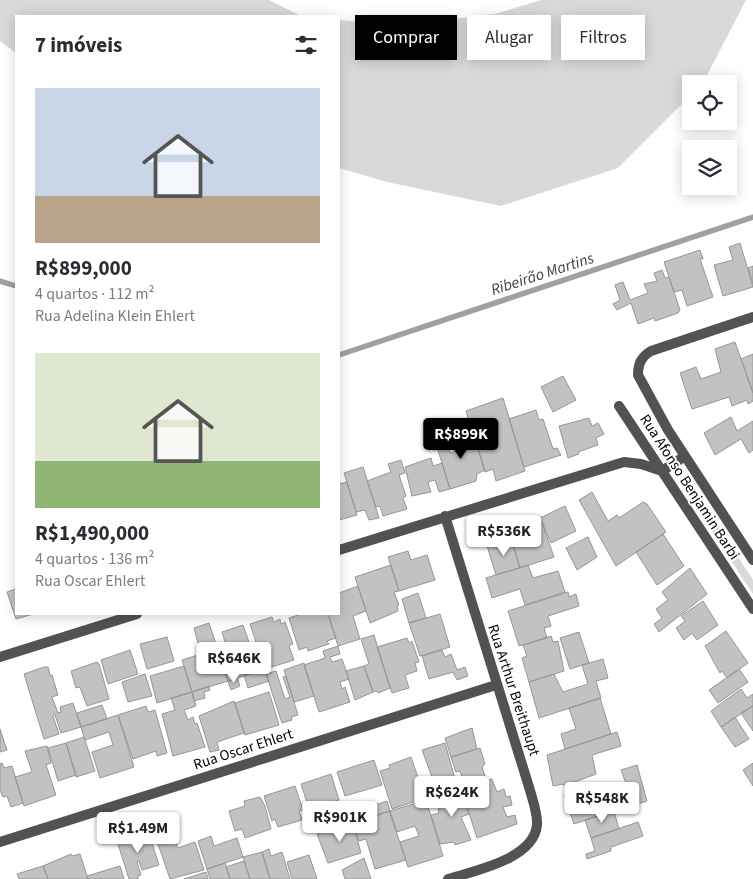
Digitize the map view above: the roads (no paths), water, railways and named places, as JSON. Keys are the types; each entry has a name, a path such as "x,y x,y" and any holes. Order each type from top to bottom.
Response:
{"street":[{"name":"Rua Afonso Benjamin Barbi","path":"753,316 651,351 643,356 638,367 638,375 643,387 685,456 753,560"},
{"name":"Rua Afonso Benjamin Barbi","path":"619,406 753,609"},
{"path":"340,550 624,462 641,464 662,470 685,456"},
{"name":"Rua Arthur Breithaupt","path":"445,516 529,787 537,826 528,844 510,859 448,879"},
{"path":"0,658 135,615"},
{"name":"Rua Oscar Ehlert","path":"0,842 496,685"}],"waterway":[{"name":"Ribeirão Martins","path":"340,355 753,217"},
{"name":"Ribeirão Martins","path":"0,281 15,286"}]}
